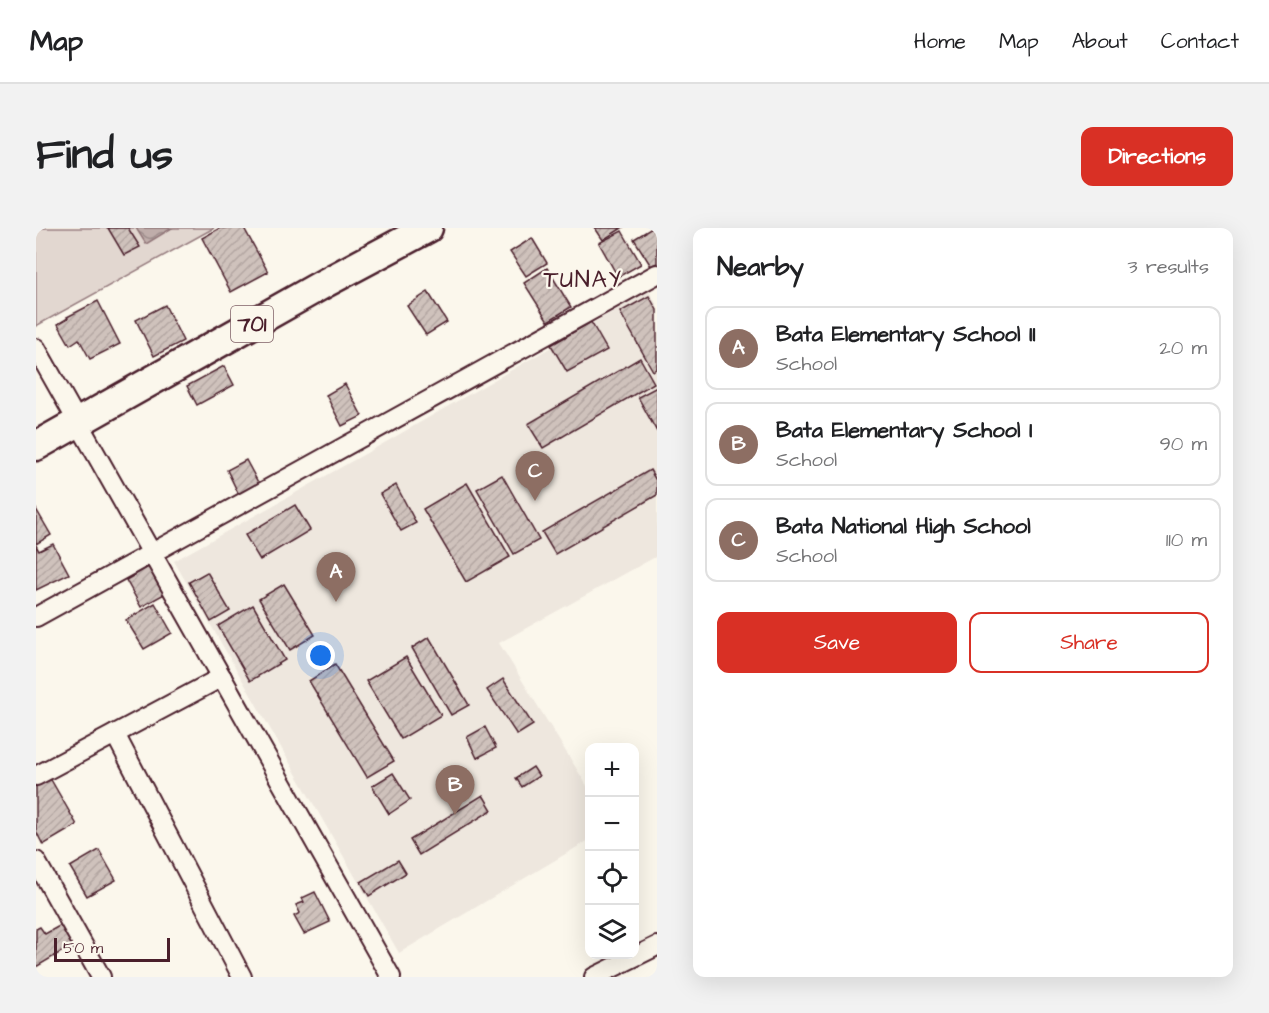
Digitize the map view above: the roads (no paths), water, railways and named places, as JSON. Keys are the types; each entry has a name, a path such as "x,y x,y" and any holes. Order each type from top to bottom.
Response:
{"main road":[{"name":"701","path":"36,446 428,228"}],"street":[{"path":"36,617 657,274"},
{"path":"36,348 391,977"},
{"path":"36,776 222,677"},
{"path":"115,734 242,977"},
{"path":"36,861 101,977"},
{"path":"594,977 657,946"}],"water":[{"path":"136,228 172,228 146,244"}],"place":[{"name":"Bata National High School","path":"535,501"},
{"name":"Bata Elementary School II","path":"336,602"},
{"name":"Bata Elementary School I","path":"455,815"}],"district":[{"name":"TUNAY","path":"583,279"}]}
